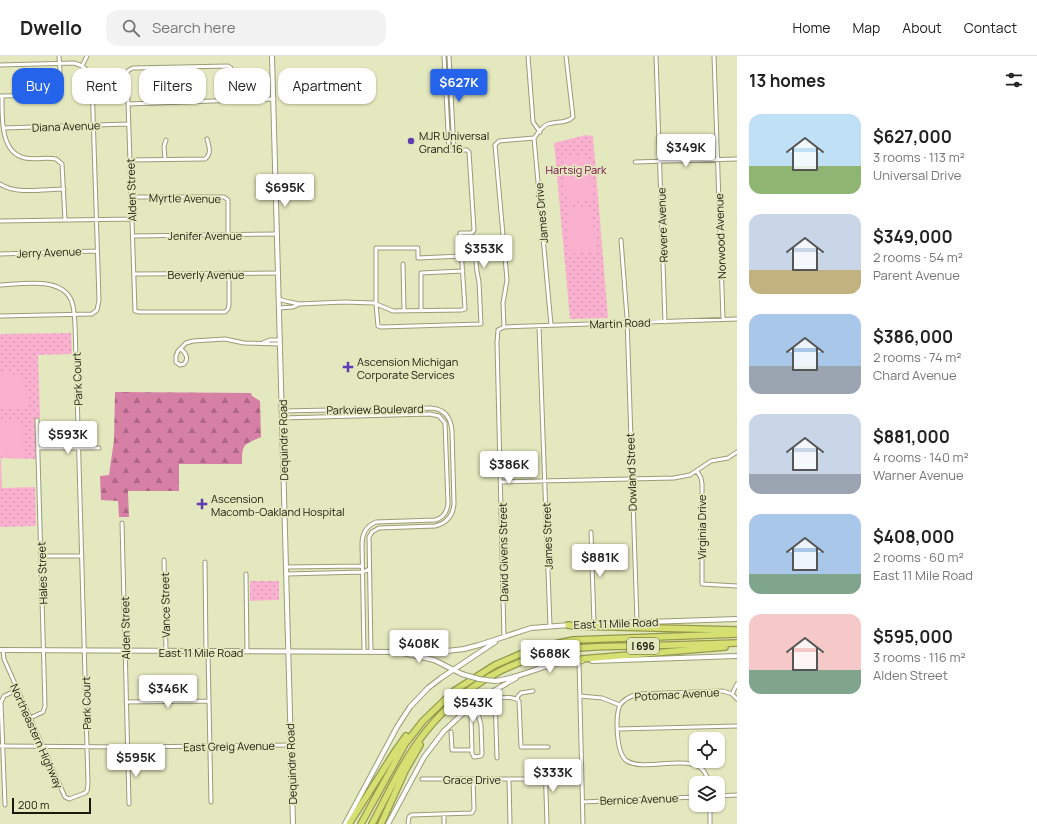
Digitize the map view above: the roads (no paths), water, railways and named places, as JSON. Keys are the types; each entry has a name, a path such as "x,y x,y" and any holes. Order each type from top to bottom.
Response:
{"highway":[{"path":"568,625 737,630"},
{"name":"I 696","path":"361,824 402,749 423,721 454,691 482,672 516,655 544,646 584,639 737,634"},
{"path":"579,661 582,659 737,644"},
{"name":"I 696","path":"372,824 407,759 426,731 440,715 464,693 486,679 522,661 549,653 576,648 737,644"},
{"path":"381,824 408,766 419,746 440,715"},
{"path":"349,824 396,750 412,729 423,721"}],"main road":[{"name":"Dequindre Road","path":"272,56 293,824"},
{"name":"East 11 Mile Road","path":"2,650 207,652 447,651 464,649 531,628 568,625 737,619"},
{"path":"345,824 403,717 419,696 440,678 504,637"},
{"name":"East 11 Mile Road","path":"403,652 442,663 462,674 479,679 495,681 518,676 546,667 579,661 737,656"},
{"path":"440,678 444,672 442,663"},
{"path":"462,664 462,674"},
{"path":"388,824 418,767 432,745 458,716 485,695 518,676"}],"street":[{"path":"60,56 61,86 60,91 56,94 1,96 5,144 14,154 25,158 53,158 59,160 63,166 65,220"},
{"path":"82,66 87,56"},
{"path":"528,56 533,122 540,132"},
{"path":"504,327 503,303 507,280 495,147 499,141 534,138 548,124 568,121 573,117 566,56"},
{"name":"Revere Avenue","path":"656,56 664,322"},
{"name":"Norwood Avenue","path":"714,56 723,319"},
{"path":"279,299 286,302 299,304 344,302 376,304 390,310 400,312 465,309 460,233 472,233 474,230 469,152 467,150 454,150 449,150 444,57 449,57 454,150"},
{"path":"0,65 74,63 87,70 92,79 98,307 93,313 0,316"},
{"name":"Alden Street","path":"131,69 228,66 231,68"},
{"path":"446,93 451,92"},
{"path":"270,99 274,99"},
{"path":"131,104 214,101"},
{"name":"Alden Street","path":"128,104 133,219 134,307 136,312 225,312 229,308 229,274"},
{"path":"447,117 452,116"},
{"name":"Diana Avenue","path":"3,128 128,124"},
{"name":"James Drive","path":"534,138 551,325"},
{"path":"130,160 205,158 208,157 209,152 207,139"},
{"path":"164,160 164,146 166,140"},
{"path":"635,162 737,159"},
{"path":"0,184 13,190 64,189"},
{"name":"Myrtle Avenue","path":"132,198 224,197 228,203 228,235"},
{"path":"0,221 133,219"},
{"name":"Jenifer Avenue","path":"133,236 278,234"},
{"name":"Dowland Street","path":"621,240 626,323 637,622"},
{"path":"461,242 475,242 477,244 475,252 479,282 481,324 381,327 378,324 376,304 376,248 418,248 418,258 462,256"},
{"name":"Jerry Avenue","path":"0,254 97,251"},
{"path":"403,264 404,311"},
{"path":"421,311 421,273 463,271"},
{"name":"Beverly Avenue","path":"134,274 278,273"},
{"name":"Park Court","path":"0,285 46,284 56,286 63,289 70,297 73,306 79,448 88,784 87,791 72,798 66,799"},
{"path":"279,308 293,307 299,304"},
{"name":"Martin Road","path":"504,327 737,319"},
{"name":"James Street","path":"539,326 550,626"},
{"name":"David Givens Street","path":"504,327 498,330 497,343 504,637"},
{"path":"181,349 187,359 184,364 180,365 176,363 175,358 177,353 186,343 196,340 225,339 241,343 261,344 280,342"},
{"path":"390,409 390,415"},
{"name":"Parkview Boulevard","path":"282,411 438,409 444,412 450,419 452,431 454,498 453,511 448,520 441,524 425,526 381,527 374,530 369,537 368,554 371,652"},
{"path":"343,410 343,416"},
{"name":"Parkview Boulevard","path":"282,418 436,415 444,420 446,431 448,497 448,507 444,515 438,519 379,521 369,526 364,533 362,544 364,652"},
{"name":"Hales Street","path":"30,718 43,712 45,708 37,420"},
{"path":"446,431 452,431"},
{"path":"38,448 99,448"},
{"path":"501,482 674,478 690,475 711,461 736,455"},
{"path":"447,464 453,464"},
{"name":"Virginia Drive","path":"697,471 702,484 702,584 737,586"},
{"path":"447,475 450,482 454,484"},
{"path":"448,497 450,495 454,498"},
{"path":"425,520 425,526"},
{"path":"392,521 392,527"},
{"name":"Alden Street","path":"122,523 129,804"},
{"path":"590,532 594,624"},
{"path":"362,544 364,546 368,546"},
{"path":"362,554 368,554"},
{"path":"41,556 82,556"},
{"name":"Vance Street","path":"164,560 166,651"},
{"path":"205,562 212,802"},
{"path":"286,567 362,566"},
{"path":"286,574 363,572 369,570"},
{"path":"246,574 247,652"},
{"path":"363,608 367,606 369,607"},
{"path":"364,618 366,619 370,617"},
{"name":"Northeastern Highway","path":"2,650 4,659 17,690 66,799"},
{"path":"579,661 583,824"},
{"path":"737,684 732,694 737,698"},
{"path":"5,805 2,746 2,699 4,696 17,690"},
{"name":"Potomac Avenue","path":"580,696 602,698 620,706 629,697 638,694 723,691 732,694"},
{"path":"517,699 521,693 533,692"},
{"path":"476,710 481,725 482,754 481,756 474,757 472,754 472,716 476,710 485,700 485,695 489,698 517,699"},
{"path":"495,698 498,758"},
{"path":"517,699 520,705 521,747 548,747"},
{"path":"126,702 209,701"},
{"path":"620,706 618,713 618,746 624,759 628,762 637,764 694,764 702,769 706,776"},
{"path":"618,729 737,726"},
{"path":"451,732 452,750 472,750"},
{"name":"East Greig Avenue","path":"2,746 128,747 291,745"},
{"path":"545,762 546,824"},
{"name":"Grace Drive","path":"422,779 545,779"},
{"path":"408,824 410,816 472,813 474,809 473,779"},
{"path":"509,779 510,824"},
{"path":"725,796 737,796"},
{"name":"Bernice Avenue","path":"582,802 689,797"},
{"path":"710,812 710,824"},
{"path":"444,814 444,824"}],"place":[{"name":"MJR Universal Grand 16","path":"411,141"},
{"name":"Ascension Michigan Corporate Services","path":"348,367"},
{"name":"Ascension Macomb-Oakland Hospital","path":"202,504"}],"park label":[{"name":"Hartsig Park","path":"576,169"}]}
